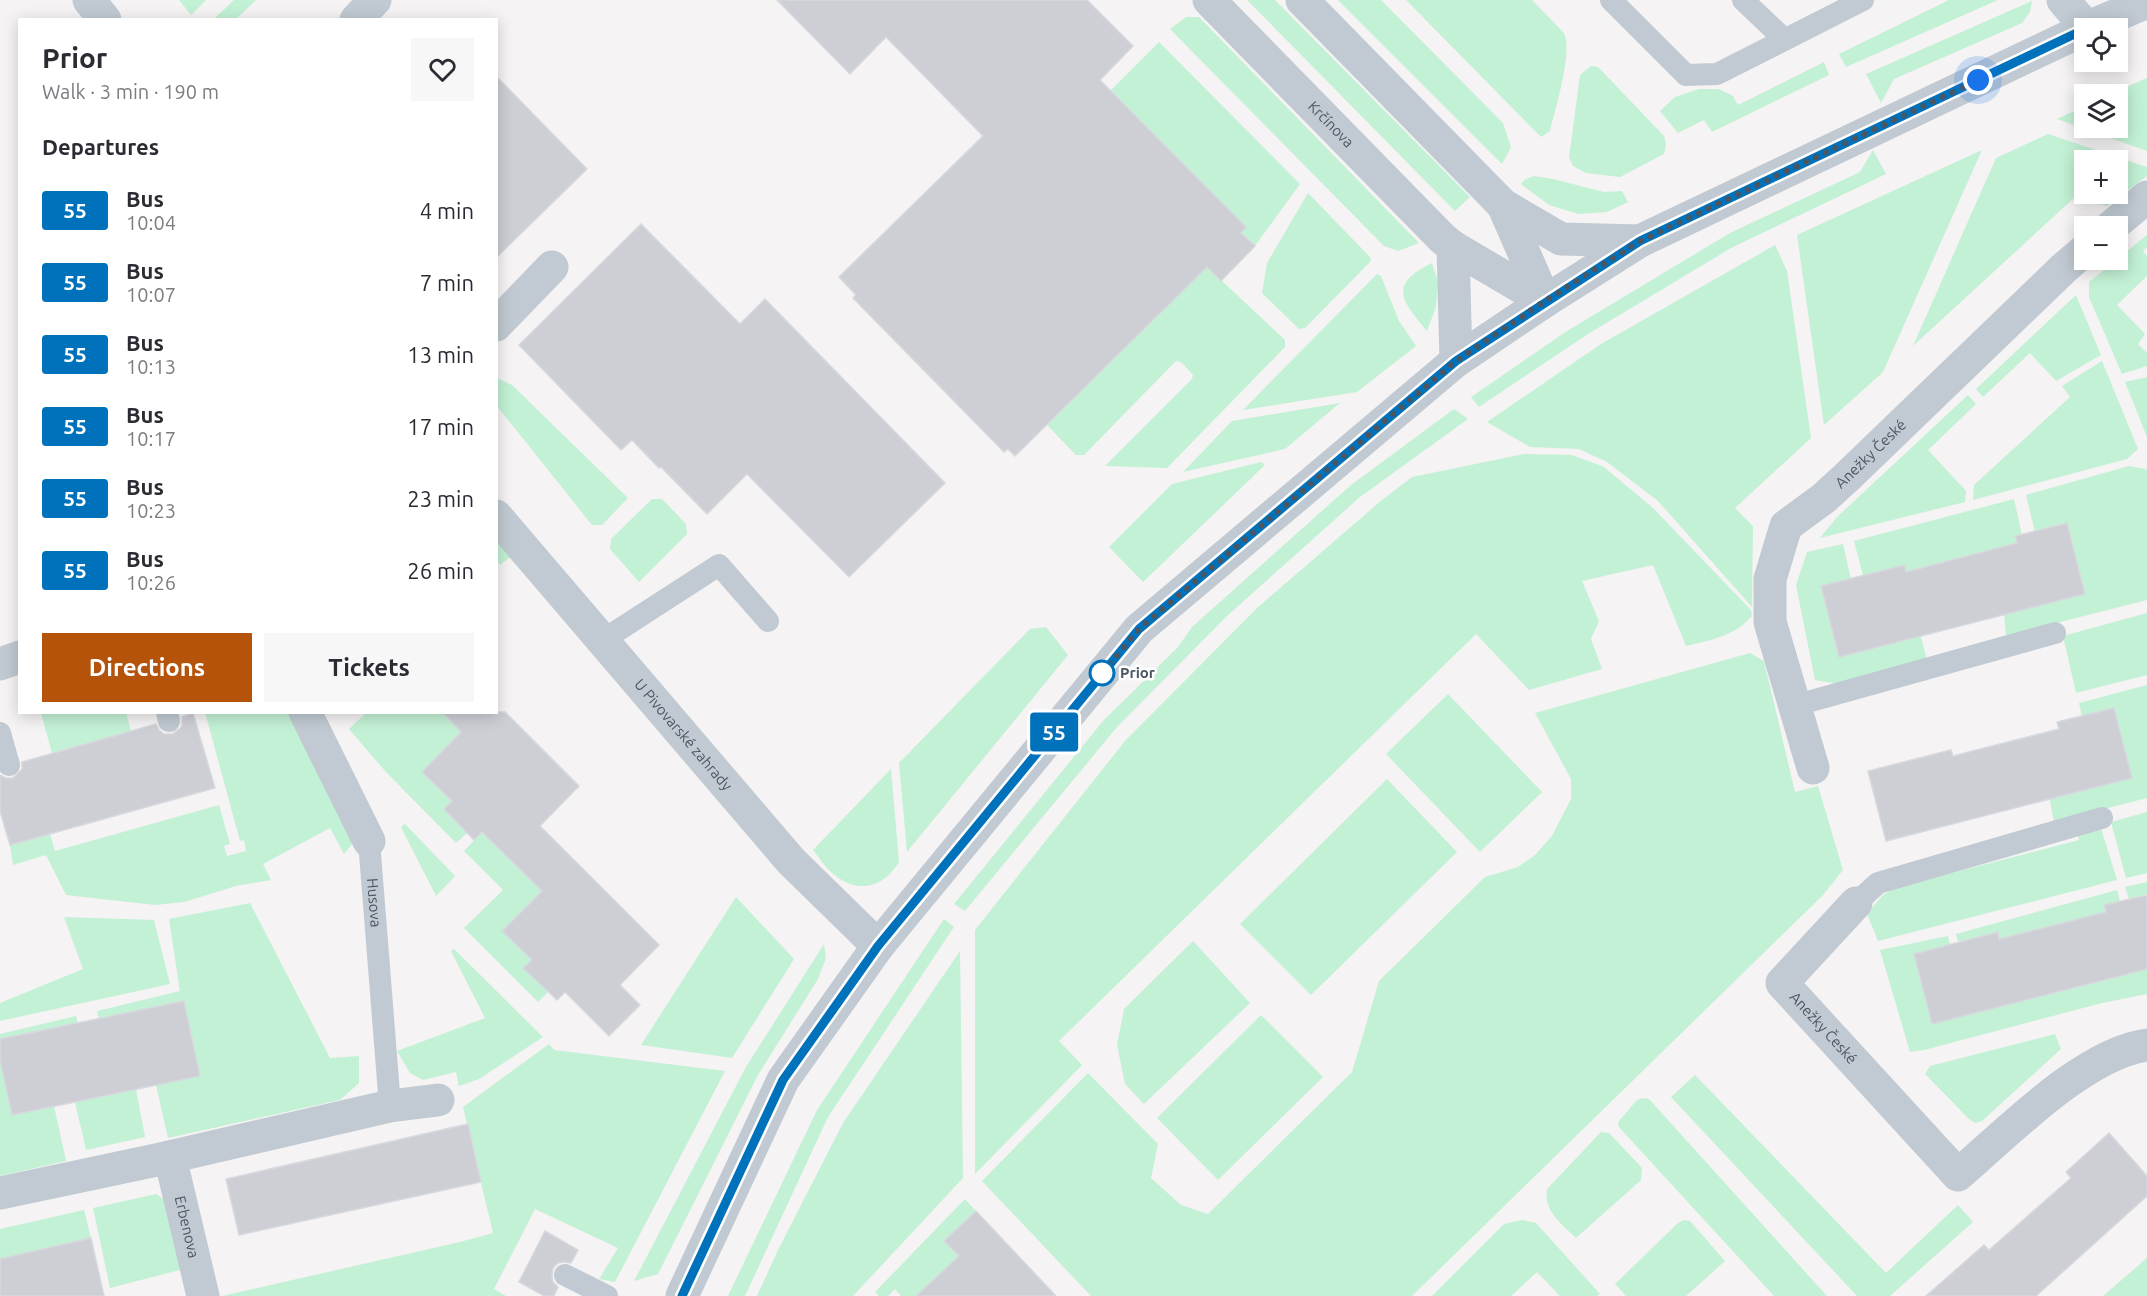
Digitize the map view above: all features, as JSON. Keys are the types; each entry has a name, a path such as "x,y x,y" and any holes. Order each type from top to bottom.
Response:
{"street":[{"path":"89,0 103,18"},
{"path":"358,18 375,0"},
{"name":"Krčínova","path":"1209,0 1454,247 1545,301"},
{"path":"1302,0 1503,205 1561,239 1640,241"},
{"path":"2063,0 2078,18"},
{"path":"2109,18 2147,2"},
{"path":"682,1296 783,1080 878,946 1139,629 1456,361 1545,301 1640,241 2074,34"},
{"path":"2124,216 2147,197"},
{"path":"1503,205 1545,301"},
{"path":"1454,247 1456,361"},
{"name":"Anežky České","path":"1813,768 1770,622 1770,579 1786,526 1824,498 1847,477 2074,259"},
{"path":"498,322 552,267"},
{"name":"U Pivovarské zahrady","path":"498,518 791,861 878,946"},
{"path":"0,664 18,658"},
{"name":"Husova","path":"306,714 369,842"},
{"name":"Anežky České","path":"1856,903 1782,983 1958,1175 2070,1080 2103,1059 2147,1045"},
{"path":"0,1193 170,1157 390,1106 438,1100"},
{"name":"Erbenova","path":"170,1157 202,1296"}],"lane":[{"path":"1611,0 1686,75 1717,74 1863,0"},
{"path":"1743,0 1784,39"},
{"path":"603,640 719,565 768,621"},
{"path":"1793,706 2055,633"},
{"path":"0,733 9,765"},
{"name":"Anežky České","path":"1856,903 1878,883 2102,818"},
{"name":"Husova","path":"369,842 390,1106"},
{"path":"565,1275 607,1296"}],"green space":[{"path":"179,0 206,0 191,15"},
{"path":"234,0 256,0 237,18 215,18"},
{"path":"1247,0 1275,0 1470,197 1455,211"},
{"path":"1338,0 1381,0 1503,123 1511,147 1502,164"},
{"path":"1406,0 1532,0 1564,33 1566,42 1565,67 1550,131 1541,137"},
{"path":"1949,0 1998,0 1846,67 1839,54"},
{"path":"2032,1 2030,12 2022,23 1894,79 1881,103 1866,74"},
{"path":"1186,17 1199,17 1419,243 1398,251 1384,246 1170,29"},
{"path":"1159,42 1300,184 1255,246 1241,233 1245,228 1110,91"},
{"path":"1824,62 1829,75 1712,132 1704,120 1678,133 1660,111 1675,97 1699,89 1719,89 1733,96 1738,105"},
{"path":"1591,66 1598,67 1664,136 1666,144 1664,154 1620,177 1586,173 1573,166 1569,158 1580,75"},
{"path":"2147,78 2147,151 2110,138 2128,138 2128,86"},
{"path":"2074,111 2074,125 2057,119"},
{"path":"2048,134 2096,150 2074,150 2074,198 1913,346 1996,158"},
{"path":"1873,150 1886,174 1731,248 1588,334 1479,407 1471,397 1567,331 1730,233 1860,172"},
{"path":"1982,150 1883,372 1824,425 1797,235"},
{"path":"2128,161 2147,167 2147,176 2128,190"},
{"path":"1534,176 1604,192 1622,191 1628,202 1607,212 1578,214 1549,205 1521,184 1524,180"},
{"path":"1308,193 1370,257 1371,261 1305,328 1299,329 1262,293 1267,263"},
{"path":"2147,235 2147,247 2143,251 2147,256 2147,276 2117,305 2145,334 2138,344 2147,353 2147,366 2122,374 2089,297 2089,282 2104,270 2128,270 2128,250"},
{"path":"1775,245 1787,271 1811,438 1735,508 1753,526 1752,607 1658,501 1607,462 1579,449 1530,447 1487,422 1601,344"},
{"path":"1432,263 1438,282 1436,307 1427,331 1411,310 1403,293 1409,278"},
{"path":"1207,267 1285,340 1285,347 1167,468 1105,466 1192,379 1193,375 1181,362 1176,361 1084,455 1076,455 1047,425"},
{"path":"1377,274 1381,276 1399,321 1416,346 1357,392 1243,410"},
{"path":"2076,295 2101,355 2056,381 2030,353 1983,397 1976,389"},
{"path":"2102,361 2138,449 2127,459 1973,500 1974,485 2070,397 2062,386"},
{"path":"2147,377 2147,437 2125,382"},
{"path":"498,378 512,385 628,498 602,525 592,525 498,407"},
{"path":"1968,395 1976,404 1928,450 1966,491 1965,502 1820,538 1837,517"},
{"path":"1340,403 1285,449 1183,472 1232,421"},
{"path":"1454,409 1468,419 1360,497 1227,616 1117,727 965,911 954,904 1103,721 1178,647 1192,627 1351,485"},
{"path":"1524,454 1572,455 1604,467 1653,508 1751,610 1752,616 1730,633 1686,646 1653,565 1582,581 1599,621 1591,639 1602,669 1529,690 1476,634 1059,1041 1082,1065 975,1174 975,930 1125,741 1257,608 1412,477"},
{"path":"1261,462 1265,465 1143,582 1109,547 1172,484"},
{"path":"2129,466 2147,470 2147,600 2006,636 2004,614 2085,593 2067,524 2035,532 2026,495"},
{"path":"652,499 662,499 686,524 687,534 639,582 610,549 611,539"},
{"path":"2014,499 2022,535 2015,537 2017,543 1906,572 1905,566 1863,576 1854,541"},
{"path":"498,537 513,555 500,565 498,562"},
{"path":"1843,544 1851,579 1821,587 1839,657 1917,622 1927,660 1838,684 1815,680 1796,585 1807,552"},
{"path":"2147,613 2147,675 2076,693 2063,636"},
{"path":"1046,627 1068,655 907,852 899,763 1030,629"},
{"path":"1750,653 1764,661 1795,792 1818,786 1843,870 1823,895 1412,1296 1091,1296 982,1181 1088,1073 1158,1144 1151,1178 1181,1205 1208,1214 1352,1072 1379,981 1485,877 1518,867 1535,855 1552,836 1571,799 1571,779 1535,713"},
{"path":"2147,685 2147,798 2054,822 2047,785 2131,778 2114,708 2082,716 2079,703"},
{"path":"1448,694 1542,792 1480,852 1386,754"},
{"path":"41,714 126,714 131,731 52,753"},
{"path":"206,714 290,714 353,843 344,854 330,828 263,864 271,880 236,886 184,902 155,905 66,895 46,855 13,865 10,845 50,834 55,851 219,805 230,844 224,846 227,856 246,851 244,840 240,841"},
{"path":"365,714 443,714 461,732 422,772 452,801 444,809 467,833 456,843 386,772 349,729"},
{"path":"891,769 899,862 885,878 876,883 868,886 849,884 831,872 813,850"},
{"path":"1387,779 1457,852 1311,995 1240,924"},
{"path":"2147,812 2147,873 2126,878 2111,822"},
{"path":"405,824 455,876 436,896 401,827"},
{"path":"2100,825 2117,880 1878,941 1867,914 1883,895 1894,888 2079,840 2077,831"},
{"path":"482,832 542,891 502,931 532,960 524,968 548,992 538,1002 464,928 503,890 464,851"},
{"path":"2147,882 2147,894 2129,899 2125,887"},
{"path":"2117,890 2120,901 2105,905 2106,912 1999,939 1997,932 1958,942 1956,934"},
{"path":"736,897 794,959 732,1058 641,1045"},
{"path":"250,903 330,1058 359,1056 359,1083 340,1100 168,1138 156,1085 199,1075 184,1001 99,1019 97,1011 180,991 169,919"},
{"path":"64,917 154,920 170,984 0,1021 0,1003 83,969"},
{"path":"944,919 954,927 828,1117 745,1296 728,1296 817,1110"},
{"path":"1948,936 1950,945 1914,954 2014,1003 2147,969 2147,994 2102,1003 1910,1052 1880,950"},
{"path":"1193,941 1250,1003 1144,1104 1125,1084 1117,1045 1124,1009"},
{"path":"824,944 826,958 818,979 758,1075 658,1274 634,1281 746,1067"},
{"path":"454,949 543,1037 479,1079 459,1086 456,1072 423,1080 410,1073 397,1051 485,1018 451,951"},
{"path":"960,951 963,1178 853,1296 757,1296 843,1123"},
{"path":"1261,1015 1323,1077 1218,1180 1157,1118"},
{"path":"76,1016 78,1023 0,1039 0,1034"},
{"path":"2055,1034 2061,1049 1982,1121 1975,1123 1969,1119 1925,1074 1930,1066"},
{"path":"549,1044 554,1050 725,1071 615,1282 599,1279 618,1248 535,1209 494,1289 506,1296 222,1296 493,1233 463,1107"},
{"path":"0,1060 54,1106 66,1161 0,1176"},
{"path":"1695,1075 1886,1273 1958,1205 1973,1222 1890,1296 1857,1296 1671,1097"},
{"path":"136,1089 145,1137 86,1150 75,1102"},
{"path":"1649,1099 1827,1296 1774,1296 1618,1126 1619,1121 1637,1100"},
{"path":"1601,1132 1609,1133 1642,1168 1641,1180 1576,1238 1551,1210 1548,1204 1547,1189"},
{"path":"156,1194 165,1200 180,1270 110,1288 93,1208"},
{"path":"965,1199 976,1211 944,1241 959,1256 918,1296 901,1296 895,1289 888,1296 879,1296 875,1292"},
{"path":"84,1210 91,1238 0,1259 0,1229"},
{"path":"1522,1220 1536,1223 1600,1294 1597,1296 1560,1296 1537,1272 1511,1296 1432,1296 1504,1224"},
{"path":"1684,1220 1690,1221 1725,1261 1686,1296 1626,1296 1615,1284 1678,1223"},
{"path":"2147,1258 2147,1296 2103,1296"}],"building":[{"path":"777,0 1087,0 1133,46 1100,80 1246,227 1241,233 1255,246 1221,281 1207,267 1015,456 1008,449 1004,452 853,298 856,295 839,277 983,136 886,37 850,74"},
{"path":"498,78 587,169 498,256"},
{"path":"641,224 740,324 765,299 945,483 849,577 747,474 707,514 632,440 621,450 519,345"},
{"path":"2067,523 2085,594 1839,657 1821,586 1905,565 1906,572 2017,543 2015,536"},
{"path":"2114,708 2132,778 1886,841 1868,771 1951,750 1953,756 2059,729 2057,722"},
{"path":"505,712 579,786 540,826 659,945 620,985 640,1005 609,1036 565,992 557,1000 523,968 532,960 502,931 542,891 482,832 474,840 444,809 452,801 422,772 461,732 444,714"},
{"path":"193,714 215,788 10,845 0,811 0,775 13,778 22,769 22,762 156,724 164,734 172,734 182,726 182,717"},
{"path":"2147,895 2147,969 1932,1024 1914,954 1998,932 1999,939 2106,912 2104,905"},
{"path":"184,1001 200,1076 12,1115 0,1060 0,1039"},
{"path":"468,1124 481,1182 239,1235 226,1179"},
{"path":"2109,1133 2147,1176 2147,1196 2036,1296 1926,1296 1984,1245 1989,1250 2071,1178 2066,1172"},
{"path":"976,1211 1056,1296 916,1296 959,1256 944,1241"},
{"path":"545,1231 578,1250 571,1263 558,1263 553,1268 553,1282 558,1287 554,1296 544,1296 519,1282"},
{"path":"91,1238 104,1296 0,1296 0,1259"}],"bus line":[{"name":"55","path":"682,1296 783,1080 878,946 1139,629 1456,361 1545,301 1640,241 2074,34"}],"place":[{"name":"Prior","path":"1102,673"}],"route":[{"path":"1102,673 1096,681 1139,629 1456,361 1640,241 1978,80"}]}
